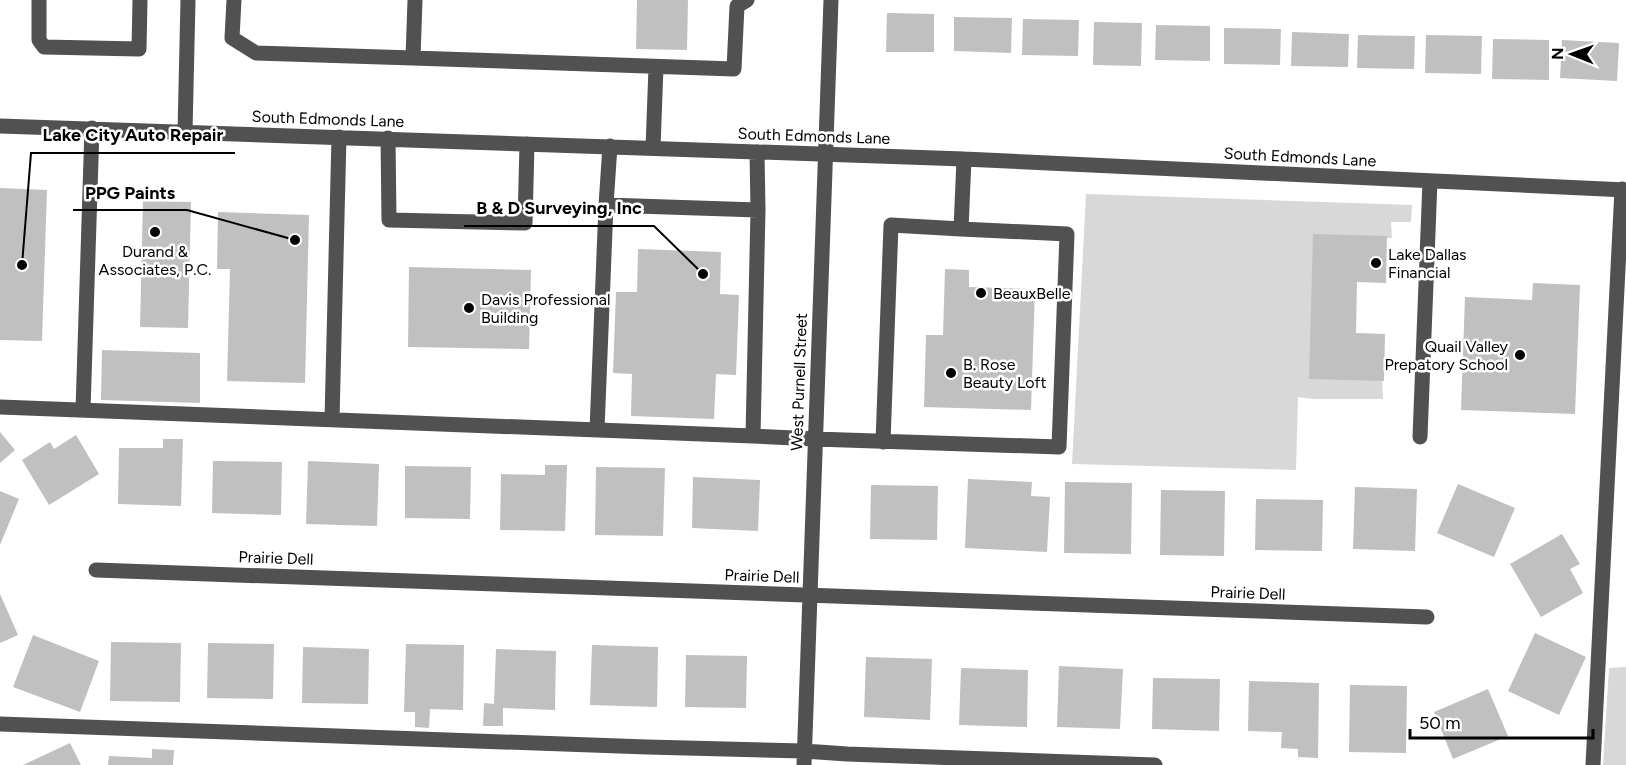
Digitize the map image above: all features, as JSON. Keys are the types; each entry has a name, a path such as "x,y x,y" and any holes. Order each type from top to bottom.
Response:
{"street":[{"path":"39,0 39,40 44,47 139,49 140,0"},
{"path":"185,132 188,0"},
{"path":"234,0 232,38 256,53 734,69 737,6 747,0"},
{"path":"413,58 415,0"},
{"name":"West Purnell Street","path":"804,758 831,0"},
{"path":"653,148 656,67"},
{"name":"South Edmonds Lane","path":"0,126 964,159 1624,190"},
{"path":"83,410 92,128"},
{"path":"332,419 339,137"},
{"path":"388,138 389,220 525,223 527,144"},
{"path":"597,430 610,146"},
{"path":"753,436 758,210 757,152"},
{"path":"961,229 964,159"},
{"path":"1420,437 1430,181"},
{"path":"1593,765 1624,190"},
{"path":"606,205 758,210"},
{"path":"0,407 815,440 884,442 1059,447 1067,234 891,225 884,442"},
{"name":"Prairie Dell","path":"96,570 1427,617"},
{"path":"0,724 648,747 804,758 858,754 1155,765"}],"shaded area":[{"path":"1086,194 1412,205 1411,222 1391,222 1392,238 1317,239 1315,374 1382,377 1383,399 1298,397 1296,470 1072,464"},
{"path":"1626,667 1626,765 1603,765 1609,668"}],"building":[{"path":"637,0 688,0 687,50 636,49"},
{"path":"887,13 934,14 934,52 886,52"},
{"path":"954,17 1012,18 1011,53 954,51"},
{"path":"1023,19 1079,20 1078,56 1022,55"},
{"path":"1094,22 1142,23 1141,66 1093,65"},
{"path":"1156,25 1210,26 1210,61 1155,60"},
{"path":"1224,28 1281,29 1280,65 1224,64"},
{"path":"1292,32 1349,34 1348,67 1291,66"},
{"path":"1358,35 1415,36 1414,69 1357,68"},
{"path":"1426,35 1482,36 1481,74 1425,73"},
{"path":"1493,39 1549,40 1549,80 1492,79"},
{"path":"1562,40 1619,43 1617,81 1560,78"},
{"path":"0,188 47,190 42,341 0,340"},
{"path":"143,201 191,202 188,328 140,327"},
{"path":"218,212 309,215 305,383 227,381 230,269 217,269"},
{"path":"1313,234 1387,236 1386,283 1357,282 1356,333 1385,334 1384,381 1309,379"},
{"path":"638,249 721,252 720,294 739,295 736,375 716,374 714,419 631,416 632,374 613,373 616,292 637,292"},
{"name":"Davis Professional Building","path":"409,267 531,270 529,349 408,347"},
{"path":"945,269 969,270 969,287 1035,289 1031,410 924,407 926,335 943,335"},
{"name":"Quail Valley Prepatory School","path":"1533,283 1580,285 1575,414 1461,410 1465,297 1532,300"},
{"path":"102,350 200,353 200,403 101,400"},
{"path":"0,432 15,450 0,463"},
{"path":"76,435 99,474 49,505 22,460 50,442 54,449"},
{"path":"163,439 183,439 181,506 118,504 119,448 163,448"},
{"path":"213,461 282,462 281,515 212,513"},
{"path":"308,461 379,464 377,526 306,524"},
{"path":"545,465 567,465 565,531 500,530 501,474 545,475"},
{"path":"405,466 471,467 470,519 405,518"},
{"path":"596,467 665,468 663,536 595,535"},
{"path":"693,477 760,480 758,531 692,528"},
{"path":"968,479 1032,482 1031,496 1050,497 1047,552 965,548"},
{"path":"1065,482 1132,483 1131,554 1064,553"},
{"path":"1458,484 1515,508 1494,557 1437,533"},
{"path":"871,485 938,486 937,540 870,539"},
{"path":"1355,487 1417,489 1415,551 1353,549"},
{"path":"1161,490 1225,491 1224,556 1160,555"},
{"path":"0,491 19,499 0,545"},
{"path":"1256,499 1323,500 1322,551 1255,550"},
{"path":"1562,534 1580,564 1570,569 1583,593 1541,617 1510,564"},
{"path":"0,594 18,635 0,643"},
{"path":"1535,633 1586,657 1559,715 1508,691"},
{"path":"33,635 99,661 80,712 13,687"},
{"path":"111,642 181,643 180,702 110,701"},
{"path":"208,643 274,644 273,699 207,698"},
{"path":"406,644 464,645 463,710 430,709 429,728 415,727 415,712 404,712"},
{"path":"592,645 658,647 657,707 590,705"},
{"path":"303,647 369,649 368,704 302,703"},
{"path":"496,649 556,651 555,710 503,708 503,726 483,726 484,703 494,704"},
{"path":"686,655 747,656 746,708 685,707"},
{"path":"866,657 932,659 930,720 864,717"},
{"path":"1059,666 1123,669 1120,729 1057,727"},
{"path":"961,668 1028,670 1027,727 959,725"},
{"path":"1153,678 1220,679 1219,731 1152,729"},
{"path":"1249,681 1319,683 1318,758 1298,757 1298,749 1281,748 1282,732 1248,731"},
{"path":"1350,685 1407,686 1406,753 1349,752"},
{"path":"1488,689 1508,736 1453,759 1434,712"},
{"path":"70,743 81,765 23,765"},
{"path":"152,749 174,750 173,765 108,765 109,756 152,758"}],"place":[{"name":"Durand & Associates, P.C.","path":"155,232"},
{"name":"PPG Paints","path":"295,240"},
{"name":"Lake Dallas Financial","path":"1376,263"},
{"name":"Lake City Auto Repair","path":"22,265"},
{"name":"B & D Surveying, Inc","path":"703,274"},
{"name":"BeauxBelle","path":"981,293"},
{"name":"Davis Professional Building","path":"469,308"},
{"name":"Quail Valley Prepatory School","path":"1520,355"},
{"name":"B. Rose Beauty Loft","path":"951,373"}]}
